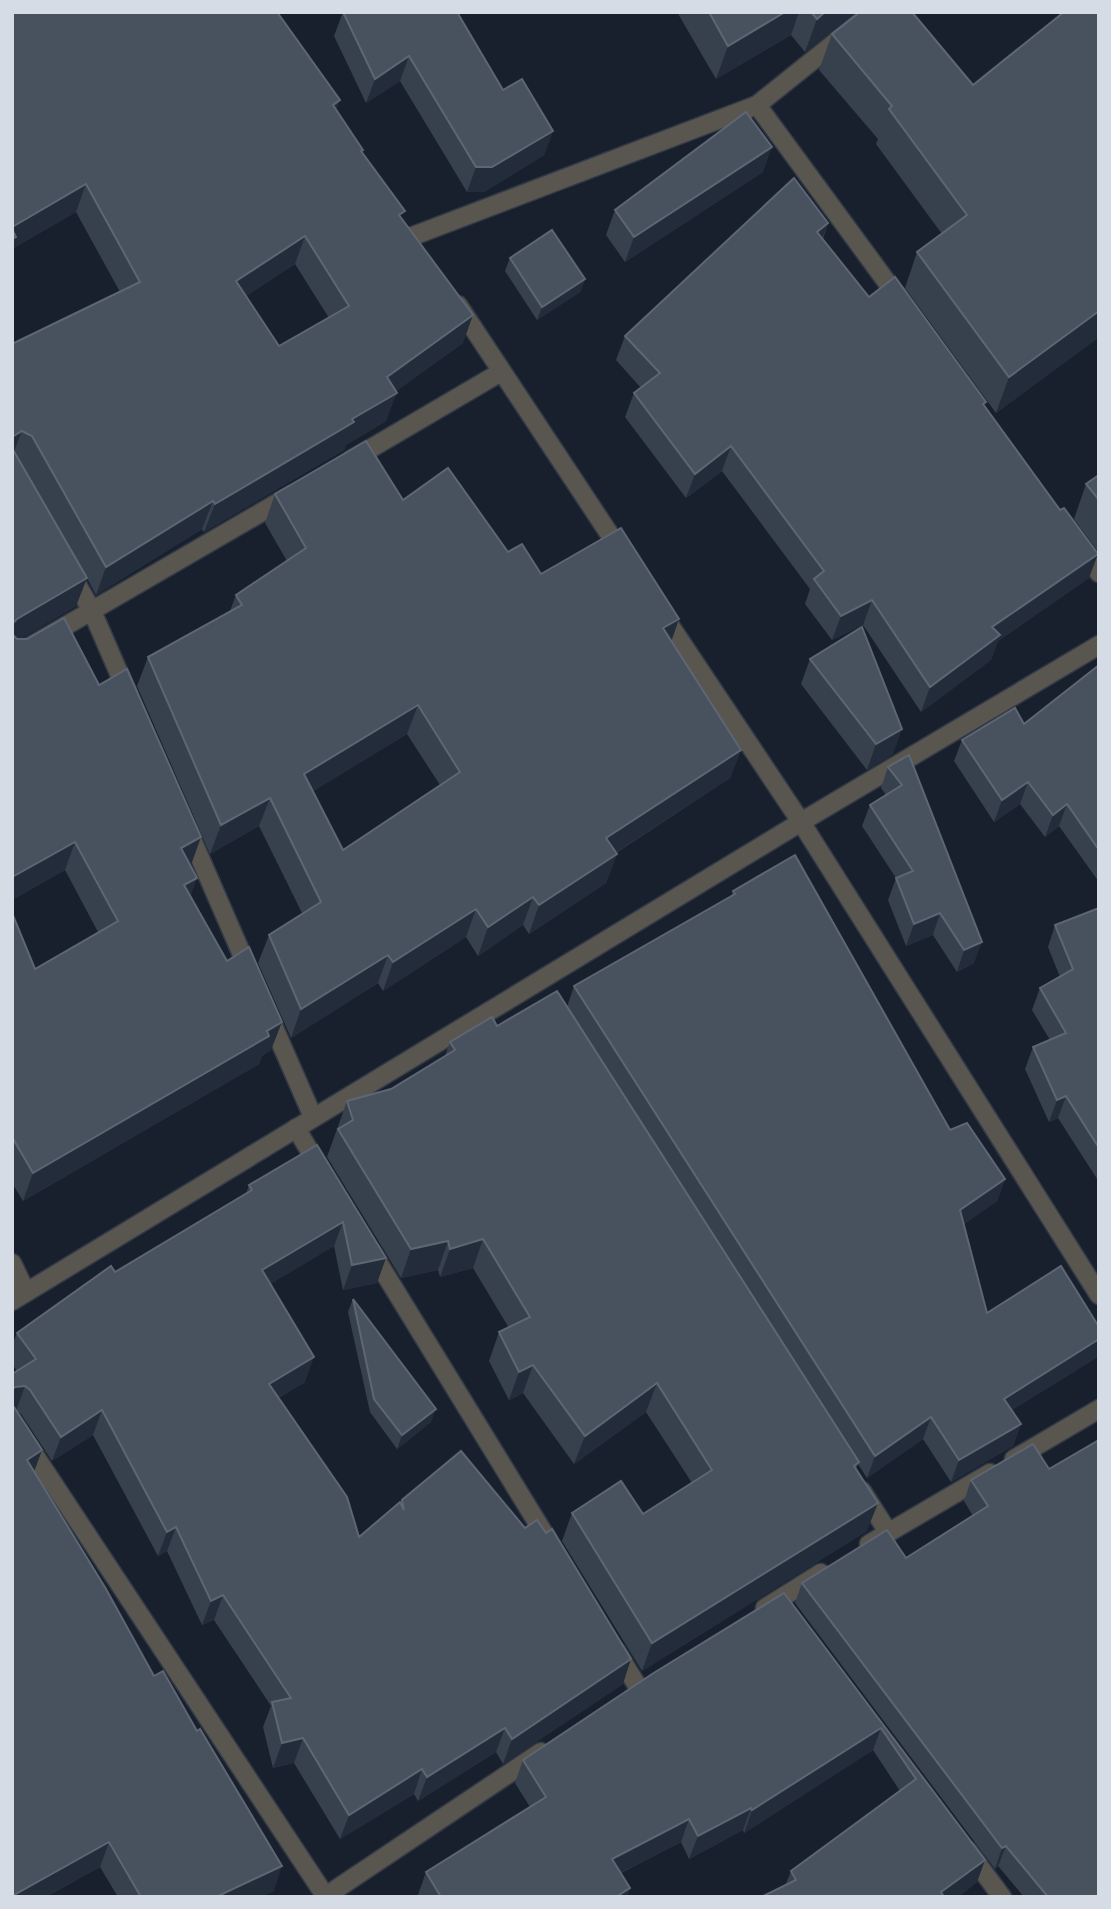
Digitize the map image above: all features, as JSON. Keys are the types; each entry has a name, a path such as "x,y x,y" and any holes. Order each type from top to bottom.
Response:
{"street":[{"path":"413,236 757,105 873,12"},
{"path":"757,105 912,317"},
{"path":"450,293 632,568"},
{"path":"333,471 501,372"},
{"path":"12,657 309,485"},
{"path":"1066,528 1099,573"},
{"path":"59,552 92,611 136,712"},
{"path":"647,591 801,822 1099,1295"},
{"path":"12,1263 19,1296 313,1117 540,987 801,822 1099,645"},
{"path":"180,814 313,1117"},
{"path":"296,1128 332,1188"},
{"path":"361,1235 558,1556"},
{"path":"855,1553 1099,1409"},
{"path":"12,1421 326,1896 557,1741"},
{"path":"850,1474 888,1532"},
{"path":"755,1614 782,1605 833,1566"},
{"path":"609,1639 638,1687"},
{"path":"960,1842 1002,1897"}],"building":[{"path":"12,12 277,12 340,100 333,105 363,150 361,151 405,211 399,215 473,315 387,377 397,393 352,419 354,422 215,504 213,501 106,567 32,436 22,431 12,437 12,344 140,282 86,184 12,227","holes":["305,236 349,306 279,346 236,281"]},
{"path":"343,12 457,12 503,90 522,79 553,131 492,167 476,167 409,56 375,79"},
{"path":"709,12 785,12 728,46"},
{"path":"811,12 825,12 817,19"},
{"path":"860,12 912,12 973,85 1064,12 1099,12 1099,311 1009,377 917,252 967,215 889,109 892,106 832,34"},
{"path":"746,112 772,147 634,237 615,210"},
{"path":"794,178 828,223 817,232 869,297 895,277 1060,510 1064,508 1098,554 992,627 1000,635 930,687 872,600 841,616 814,579 824,571 731,446 695,474 634,393 660,373 625,336"},
{"path":"552,230 585,279 542,307 510,258"},
{"path":"366,441 403,500 448,468 508,552 522,544 541,574 621,528 679,619 663,628 741,750 606,838 617,854 539,905 533,897 488,927 476,909 393,962 388,955 301,1009 269,935 321,902 270,798 221,825 148,657 242,605 236,595 306,548 275,494","holes":["418,705 460,772 343,850 304,774"]},
{"path":"12,448 87,578 12,624"},
{"path":"1099,475 1099,500 1086,484"},
{"path":"64,618 99,685 127,669 201,837 181,848 197,878 184,885 227,961 249,947 282,1022 267,1031 269,1036 33,1173 12,1137 12,913 35,969 118,921 75,842 12,877 12,634 17,639 27,639"},
{"path":"862,627 902,729 876,744 810,659"},
{"path":"1099,665 1099,850 1067,804 1053,815 1028,782 1002,800 962,740 1015,708 1024,724"},
{"path":"909,755 982,942 964,950 940,913 914,924 896,878 913,871 870,805 902,785 888,767"},
{"path":"795,855 950,1130 967,1123 1005,1179 960,1210 987,1313 1061,1266 1099,1327 1099,1339 1004,1399 1021,1424 959,1460 931,1417 875,1456 574,986 735,894 733,891"},
{"path":"1099,908 1099,1148 1066,1096 1057,1100 1033,1047 1066,1033 1040,988 1073,969 1055,925"},
{"path":"557,991 859,1462 854,1466 878,1503 652,1643 572,1513 621,1481 643,1514 712,1470 657,1383 585,1436 533,1365 519,1372 499,1332 530,1317 483,1239 450,1249 448,1241 411,1249 338,1129 353,1120 347,1101 391,1089 455,1050 450,1042 492,1017 497,1026"},
{"path":"317,1145 386,1258 352,1265 343,1222 262,1270 314,1357 269,1384 347,1497 359,1537 400,1502 404,1510 402,1500 461,1451 525,1528 537,1520 546,1533 552,1529 631,1659 512,1739 505,1728 427,1777 422,1769 349,1815 303,1738 282,1743 272,1702 291,1698 223,1595 211,1601 176,1527 167,1532 102,1410 61,1437 30,1390 25,1386 12,1390 12,1374 36,1359 17,1333 111,1266 115,1272 252,1190 249,1185"},
{"path":"353,1299 436,1409 402,1435 374,1399"},
{"path":"12,1404 42,1450 27,1460 106,1589 154,1676 163,1671 197,1731 200,1729 282,1866 216,1897 141,1897 109,1842 12,1896"},
{"path":"1099,1440 1099,1897 1048,1897 1006,1846 1002,1848 802,1583 887,1530 906,1558 988,1506 971,1480 1033,1444 1049,1469"},
{"path":"784,1593 985,1860 941,1892 944,1897 761,1897 796,1880 791,1871 916,1779 881,1728 752,1810 751,1808 698,1836 689,1819 612,1859 630,1888 616,1897 441,1897 426,1872 546,1797 523,1760 652,1674"}]}
